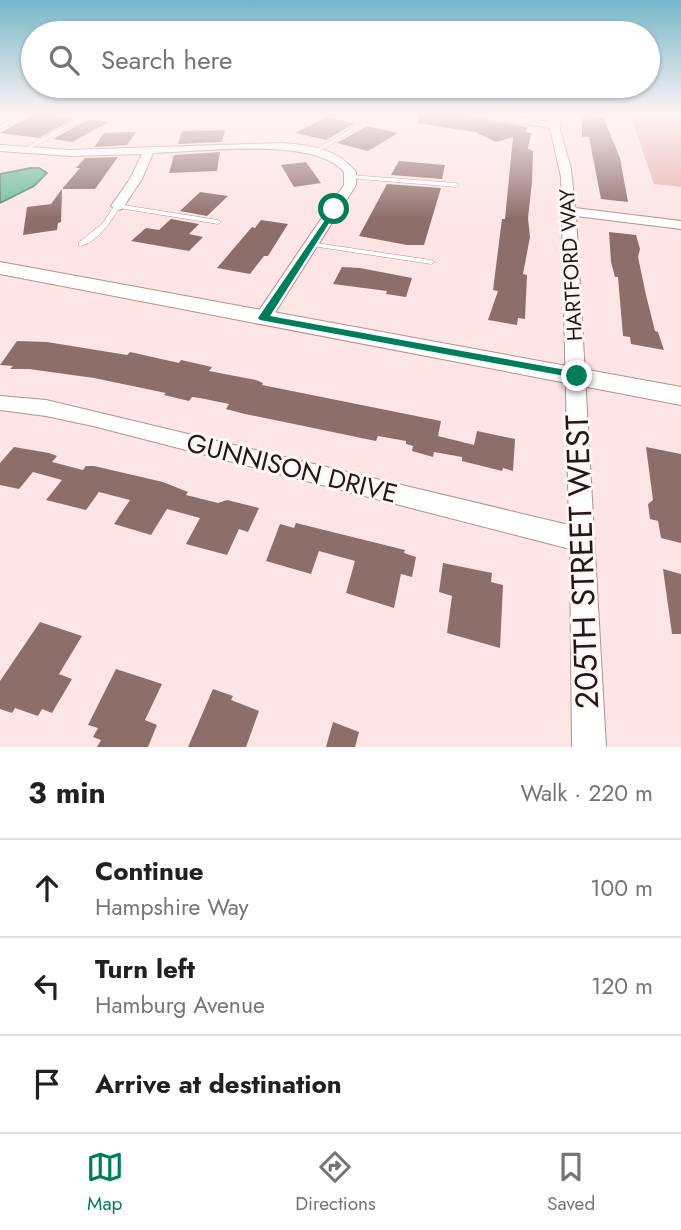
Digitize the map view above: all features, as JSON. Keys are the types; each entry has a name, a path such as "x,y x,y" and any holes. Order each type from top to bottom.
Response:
{"street":[{"path":"6,149 57,153 203,149"},
{"path":"263,318 348,188 351,177 343,163 316,151 298,149"},
{"name":"HARTFORD WAY","path":"562,149 577,376"},
{"path":"117,206 136,179 149,151"},
{"path":"568,211 681,225"},
{"path":"0,268 681,396"},
{"name":"205TH STREET WEST","path":"577,376 589,747"},
{"name":"GUNNISON DRIVE","path":"0,403 46,408 93,418 582,540"}],"lane":[{"path":"22,151 26,149"},
{"path":"316,151 320,149"},
{"path":"351,177 456,185"},
{"path":"82,244 105,225 117,206 218,222"},
{"path":"312,244 431,262"}],"shaded area":[{"path":"642,149 681,149 681,187 654,184"},
{"path":"39,168 47,173 34,186 0,203 0,174"}],"building":[{"path":"512,149 528,149 533,151 528,218 530,237 523,274 527,275 525,319 518,318 517,325 488,320 498,291 493,290 502,219 505,219"},
{"path":"591,149 616,149 628,202 601,199"},
{"path":"220,152 217,171 169,173 174,155"},
{"path":"118,157 95,189 62,189 85,158"},
{"path":"399,161 445,165 442,179 391,175"},
{"path":"306,162 321,183 294,187 281,165"},
{"path":"387,184 441,188 424,245 407,245 359,236"},
{"path":"62,189 61,222 58,223 57,230 23,235 27,207 51,204"},
{"path":"200,192 228,196 207,216 180,211"},
{"path":"171,219 199,224 189,234 203,237 189,251 131,241 146,228 159,230"},
{"path":"261,220 288,224 268,256 264,256 250,274 217,268 252,227 255,228"},
{"path":"609,232 636,235 646,295 655,331 658,332 664,350 631,344 630,337 623,336 618,277 615,277 611,262"},
{"path":"342,267 412,278 406,297 386,294 387,291 333,284"},
{"path":"17,341 47,342 127,355 130,352 212,367 209,371 256,380 263,383 262,385 441,421 438,436 474,445 477,431 515,439 513,471 503,468 502,471 462,461 462,457 434,452 433,457 412,451 413,446 406,444 406,441 378,436 376,441 245,414 226,409 229,404 200,398 192,397 189,401 164,395 166,393 94,378 10,369 13,366 0,365"},
{"path":"14,447 49,453 57,456 52,462 83,470 86,466 94,466 163,482 188,492 186,495 218,503 227,500 259,508 248,532 239,529 227,555 186,544 200,518 167,509 151,535 114,524 130,500 99,492 86,510 46,500 62,480 33,472 19,489 0,485 0,463"},
{"path":"646,447 681,454 681,543 661,538 658,521 650,519 648,504 653,500"},
{"path":"296,523 405,550 404,553 416,557 412,577 401,574 394,608 346,593 355,561 319,551 311,574 266,561 280,524 294,528"},
{"path":"443,563 492,573 491,582 503,585 500,648 447,633 452,596 439,592"},
{"path":"663,569 681,574 681,634 672,634"},
{"path":"40,622 82,636 59,674 72,679 52,713 42,709 38,716 15,708 12,713 0,709 0,681"},
{"path":"116,669 162,684 145,720 157,725 148,747 97,747 101,740 93,737 98,728 88,725"},
{"path":"213,689 233,696 231,700 259,711 246,747 188,747"},
{"path":"333,722 359,732 355,747 326,747"}],"route":[{"path":"334,209 263,318 577,376"}]}
